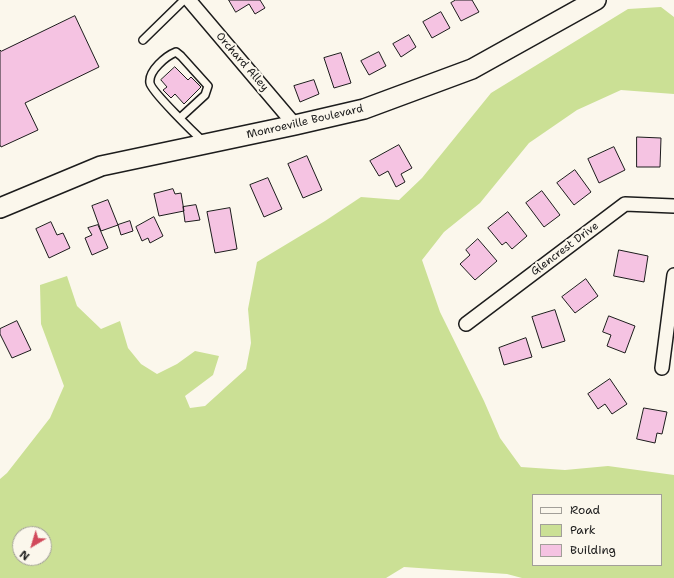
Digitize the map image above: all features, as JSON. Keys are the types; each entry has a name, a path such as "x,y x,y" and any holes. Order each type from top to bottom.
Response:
{"main road":[{"name":"Monroeville Boulevard","path":"0,208 101,166 364,109 472,69 596,0"}],"street":[{"name":"Orchard Alley","path":"189,0 295,125"},
{"name":"Glencrest Drive","path":"466,324 625,204 674,206"},
{"path":"662,368 674,275"}],"lane":[{"path":"143,40 184,0"},
{"path":"180,118 205,95 208,86 176,52 154,69 150,76 150,84 153,90 205,144"}],"green space":[{"path":"661,7 674,17 674,94 621,90 577,110 529,143 480,203 444,232 422,260 440,312 484,401 500,438 521,467 565,470 608,466 674,475 674,578 522,578 507,574 404,567 386,578 0,578 0,479 7,473 50,418 64,386 41,324 40,285 67,276 77,306 101,329 120,321 128,348 141,364 157,374 177,364 195,351 219,356 213,375 185,396 190,408 205,406 246,369 251,343 248,309 257,262 325,221 361,197 399,200 422,178 491,93 628,9"}],"building":[{"path":"229,0 260,0 265,8 255,14 249,4 236,12"},
{"path":"456,0 472,0 479,12 461,21 451,3"},
{"path":"441,12 450,28 432,38 423,22"},
{"path":"75,16 99,67 25,103 38,130 1,147 0,50 1,51"},
{"path":"409,35 416,47 401,57 393,44"},
{"path":"379,52 386,66 369,75 361,61"},
{"path":"341,53 351,83 334,88 324,58"},
{"path":"175,67 188,80 191,77 201,87 184,104 175,94 171,98 163,90 167,87 161,80"},
{"path":"314,80 319,94 300,102 294,86"},
{"path":"637,137 661,138 660,167 637,167"},
{"path":"399,145 412,168 401,174 405,182 396,187 388,171 379,176 370,161"},
{"path":"614,147 625,170 599,183 588,159"},
{"path":"307,156 322,190 303,198 288,164"},
{"path":"575,170 591,192 574,205 557,183"},
{"path":"268,178 282,209 264,217 250,185"},
{"path":"173,189 175,194 181,193 184,211 159,216 154,194"},
{"path":"542,191 560,215 544,227 526,203"},
{"path":"108,200 118,225 101,231 92,206"},
{"path":"196,205 200,220 185,222 183,207"},
{"path":"230,208 237,249 215,253 207,212"},
{"path":"508,212 527,236 512,249 506,242 502,245 488,228"},
{"path":"154,217 163,236 150,243 148,238 142,241 136,227"},
{"path":"130,221 133,231 121,235 118,225"},
{"path":"51,222 57,235 63,233 70,248 49,258 36,229"},
{"path":"98,225 108,248 92,255 85,238 92,235 88,228"},
{"path":"478,239 497,261 475,280 460,264 470,255 466,250"},
{"path":"619,250 648,256 644,282 614,276"},
{"path":"586,279 598,296 575,313 562,297"},
{"path":"555,310 565,341 542,348 532,317"},
{"path":"609,316 635,326 625,353 607,346 611,335 603,332"},
{"path":"17,321 31,350 12,358 0,334 0,329"},
{"path":"526,338 532,357 504,365 499,348"},
{"path":"610,379 627,404 612,414 605,404 598,409 588,394"},
{"path":"644,408 667,412 662,434 657,433 655,443 637,439"}]}
